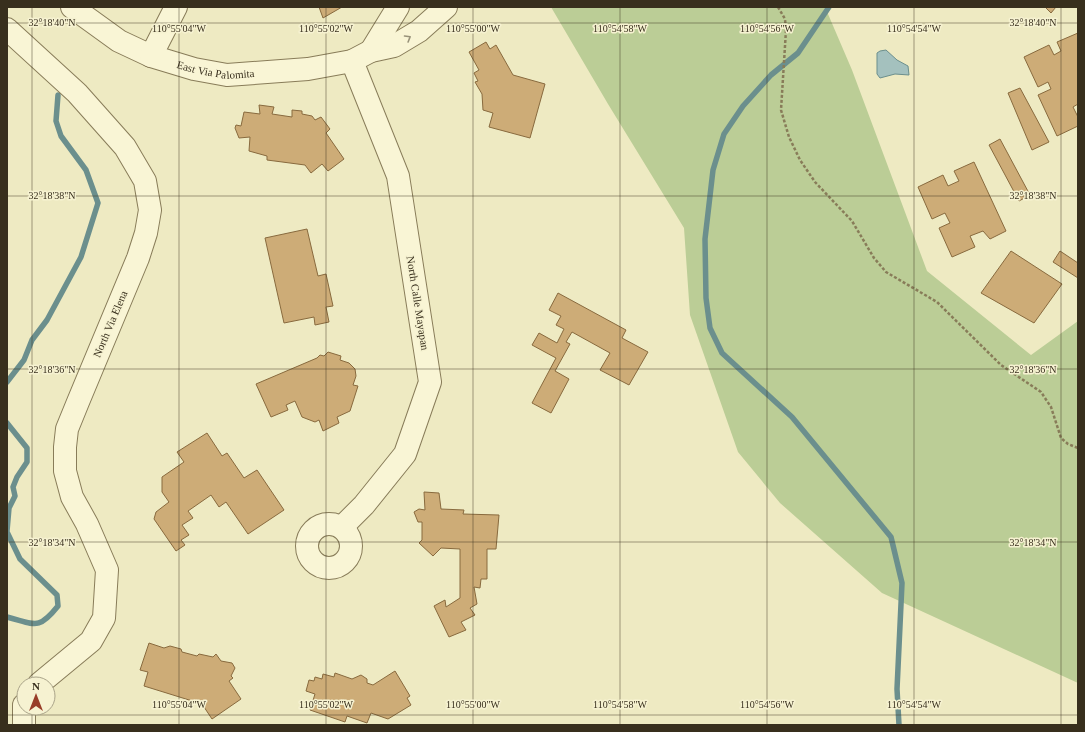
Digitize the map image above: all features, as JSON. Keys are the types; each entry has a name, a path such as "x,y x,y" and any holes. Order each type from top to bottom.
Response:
{"street":[{"name":"East Via Palomita","path":"72,7 119,41 151,56 194,69 228,75 308,69 362,56 394,46 419,31 446,7"},
{"path":"151,56 176,7"},
{"path":"362,56 398,7"},
{"name":"North Via Elena","path":"7,29 77,93 124,147 145,180 150,210 146,233 138,258 101,343 67,429 65,471 72,497 87,524 106,570 104,618 91,641 49,676"},
{"name":"North Calle Mayapan","path":"342,527 364,505 405,454 430,382 398,176 362,56"}],"path":[{"path":"778,7 785,19 786,30 781,110 789,137 800,160 815,182 852,221 874,258 886,272 937,302 1001,365 1041,392 1051,406 1061,438 1068,444 1078,448"}],"green space":[{"path":"551,7 825,7 852,70 927,271 1031,355 1078,321 1078,683 882,593 780,503 738,452 690,315 684,228"}],"water":[{"path":"886,50 897,60 908,66 909,75 895,74 880,78 877,74 877,53"}],"building":[{"path":"319,7 342,7 323,18"},
{"path":"1045,7 1056,7 1051,13"},
{"path":"1078,33 1078,104 1073,107 1078,117 1078,126 1057,136 1038,95 1051,89 1048,82 1038,87 1024,57 1049,45 1054,55 1061,51 1057,42"},
{"path":"486,42 490,49 496,45 513,75 545,84 530,138 489,127 493,113 483,110 482,94 475,82 478,81 474,73 479,70 469,52"},
{"path":"1020,88 1049,142 1032,150 1008,93"},
{"path":"259,105 274,107 272,114 292,117 292,110 302,111 302,114 312,116 315,120 321,117 330,129 326,133 344,159 328,171 322,164 311,173 305,165 267,160 267,156 249,151 250,137 239,138 235,128 236,125 241,126 244,112 260,114"},
{"path":"1000,139 1030,195 1019,201 989,145"},
{"path":"974,162 1006,231 990,239 983,231 970,236 975,247 952,257 939,228 950,223 945,213 932,219 918,187 943,175 948,186 959,181 954,171"},
{"path":"307,229 318,276 326,274 333,306 326,307 329,322 315,325 314,317 284,323 265,238"},
{"path":"1011,251 1062,284 1034,323 981,293"},
{"path":"1060,251 1078,263 1078,278 1053,262"},
{"path":"558,293 626,330 622,338 648,352 629,385 600,370 610,353 572,332 566,342 570,344 555,371 569,379 551,413 532,403 556,358 532,345 539,333 557,343 564,329 556,325 561,316 549,310"},
{"path":"328,352 341,356 340,360 349,363 355,369 356,376 353,385 358,386 350,411 337,417 339,423 323,431 319,420 315,422 302,417 295,401 286,405 288,410 271,417 256,384 317,358 320,355 324,356"},
{"path":"207,433 222,456 227,453 244,478 257,470 284,510 248,534 226,502 219,507 211,495 188,511 193,518 182,525 189,535 181,540 185,545 176,551 154,519 156,512 169,502 162,492 162,477 184,462 177,452"},
{"path":"424,492 439,493 441,509 464,510 463,514 499,515 496,549 487,549 487,579 481,579 480,588 474,587 477,604 470,608 475,615 461,622 466,630 449,637 434,606 445,600 446,607 460,598 460,549 441,548 433,556 419,543 422,540 422,522 418,522 414,512 419,509 425,510"},
{"path":"149,643 164,648 170,646 181,649 182,652 197,656 199,654 213,657 216,654 221,661 232,663 235,668 231,676 233,678 229,681 241,699 212,719 202,704 144,686 148,672 140,670"},
{"path":"395,671 410,696 407,698 411,705 388,719 371,713 367,723 347,716 345,722 310,710 315,694 306,691 309,680 314,681 315,677 322,679 323,674 334,677 335,673 352,679 361,675 367,679 367,683 373,685"}],"waterway":[{"path":"829,7 798,53 771,75 743,106 724,134 713,170 705,239 706,298 710,328 722,353 792,417 891,537 902,583 897,689 899,725"},
{"path":"7,382 24,360 32,340 47,320 81,257 98,203 86,170 61,136 56,121 58,95"},
{"path":"7,423 27,448 27,462 17,477 13,487 15,496 9,508 7,531"},
{"path":"7,532 20,559 57,595 58,606 46,619 36,624 7,617"}]}
